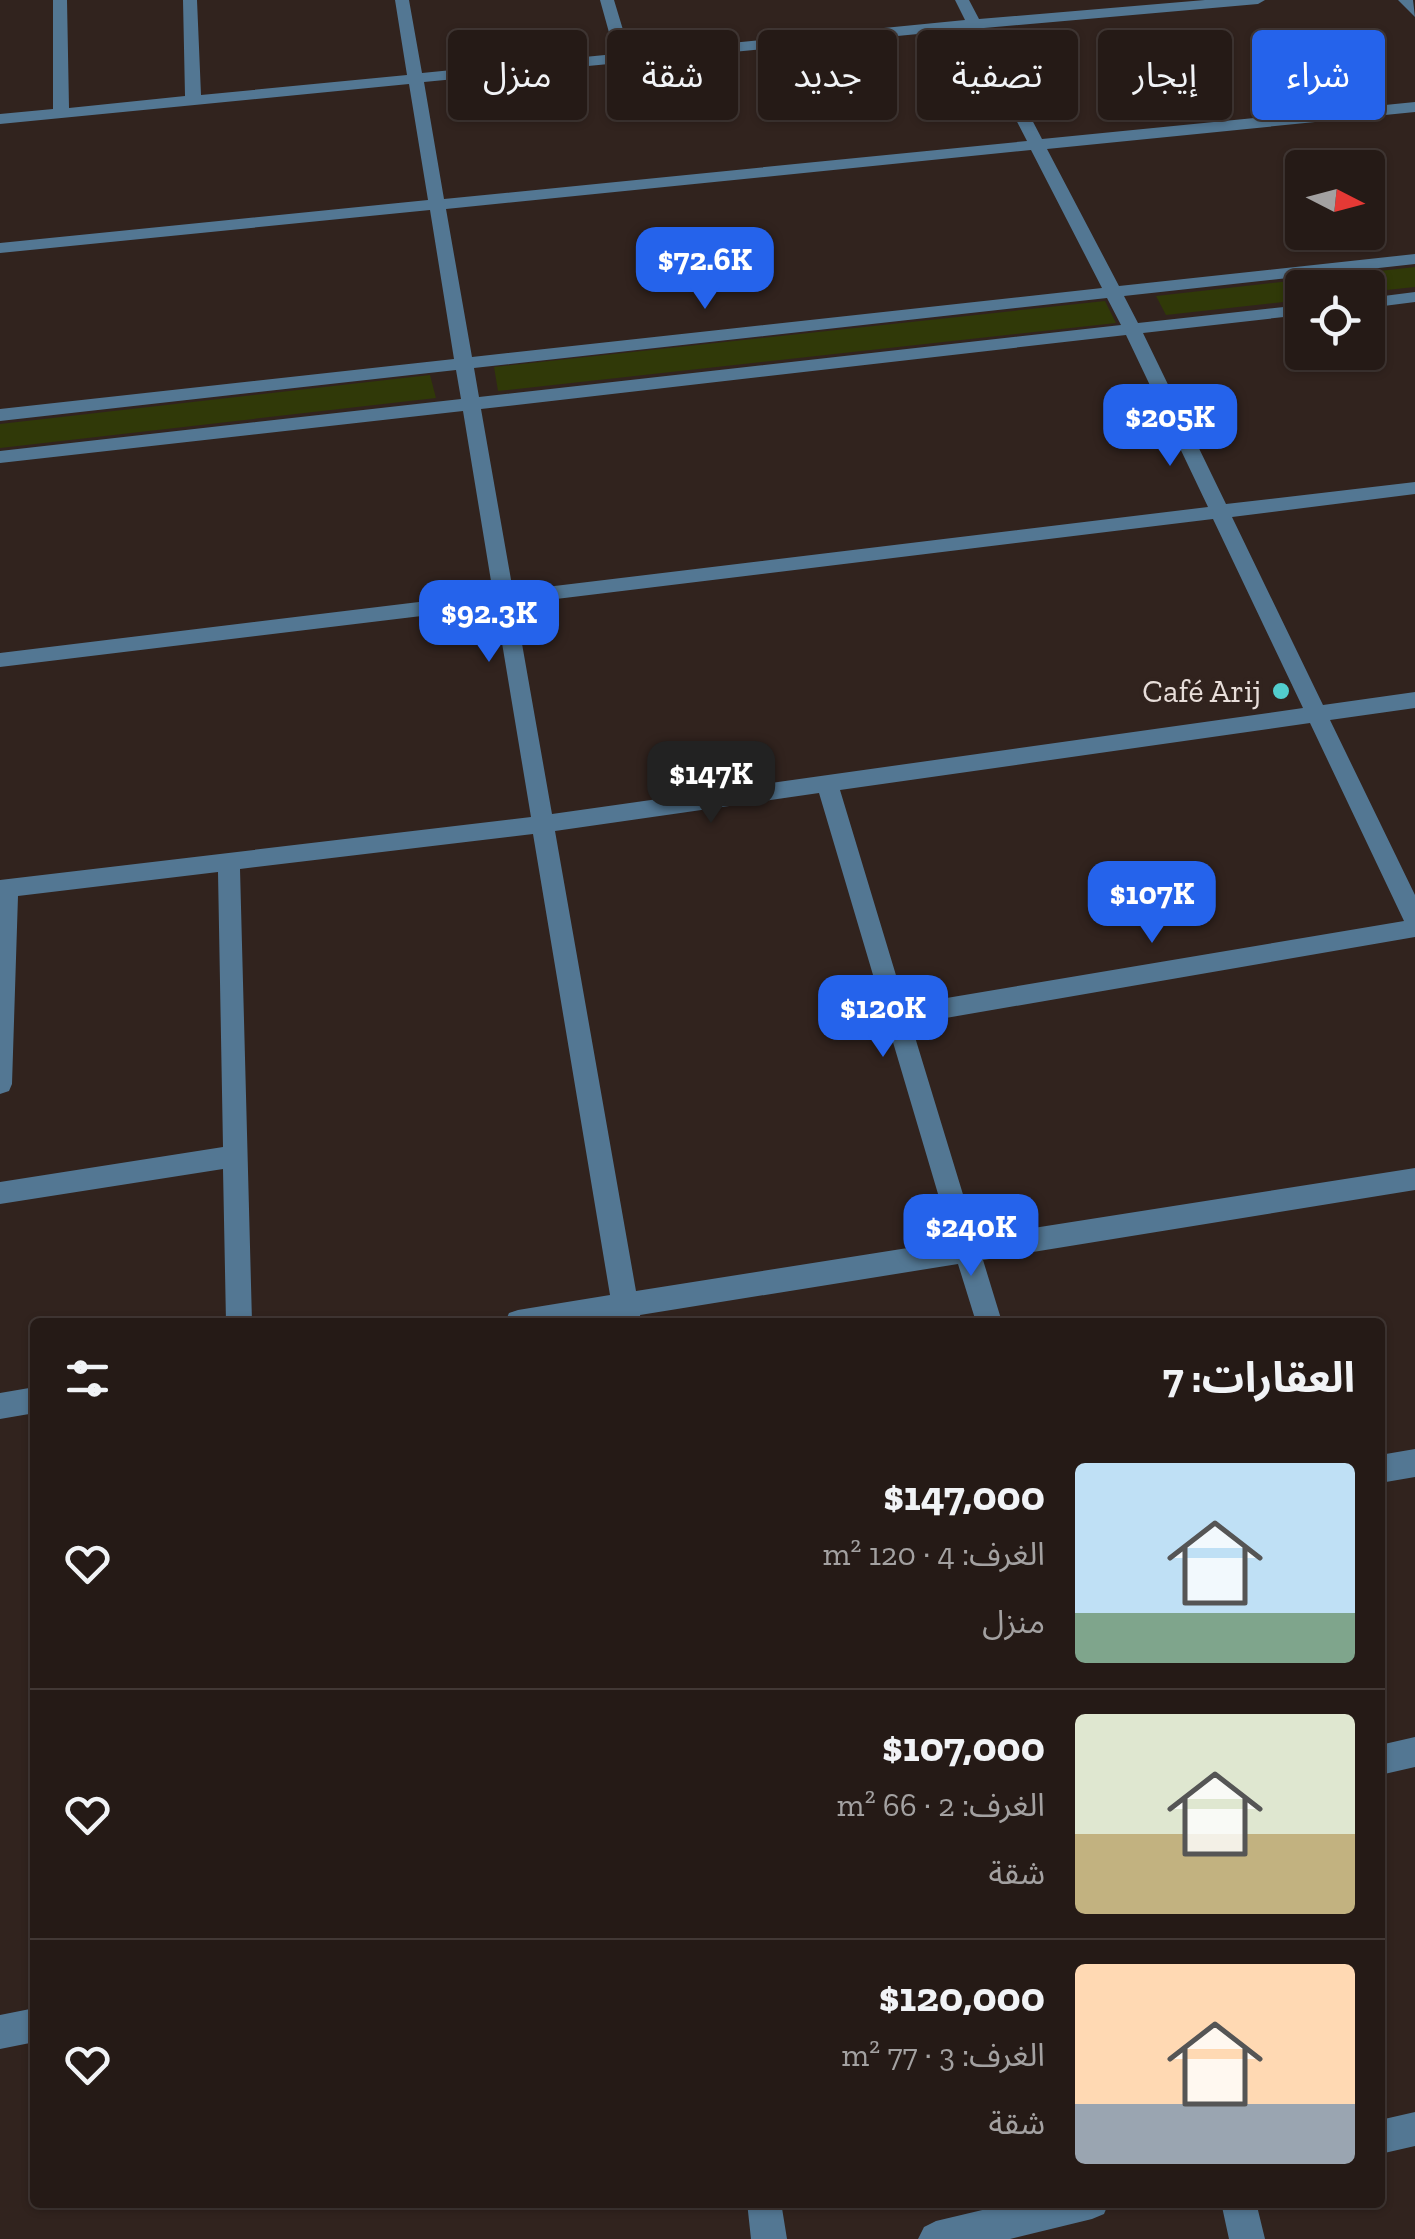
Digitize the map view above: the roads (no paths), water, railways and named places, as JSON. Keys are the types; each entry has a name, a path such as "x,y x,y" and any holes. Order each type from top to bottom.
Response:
{"street":[{"path":"60,0 61,112"},
{"path":"190,0 193,100"},
{"path":"402,0 627,1314"},
{"path":"606,0 615,30"},
{"path":"962,0 1132,329 1216,512 1318,713 1415,919"},
{"path":"738,47 1136,5 1258,0"},
{"path":"1405,0 1415,12"},
{"path":"0,118 607,60"},
{"path":"0,248 1415,107"},
{"path":"0,415 1415,259"},
{"path":"1385,301 1415,297"},
{"path":"0,457 1285,312"},
{"path":"0,660 1415,488"},
{"path":"0,1084 4,888 543,824 1415,700"},
{"path":"828,784 988,1318"},
{"path":"229,864 239,1318"},
{"path":"898,1016 1415,928"},
{"path":"0,1193 235,1156"},
{"path":"572,1318 627,1314 968,1250 1415,1179"},
{"path":"0,1406 30,1401"},
{"path":"1385,1468 1415,1463"},
{"path":"1385,1759 1415,1752"},
{"path":"0,2032 30,2026"},
{"path":"1385,2136 1415,2130"},
{"path":"765,2208 770,2239"},
{"path":"936,2239 1067,2208"},
{"path":"1239,2208 1247,2239"}],"place":[{"name":"Café Arij","path":"1281,691"}]}
